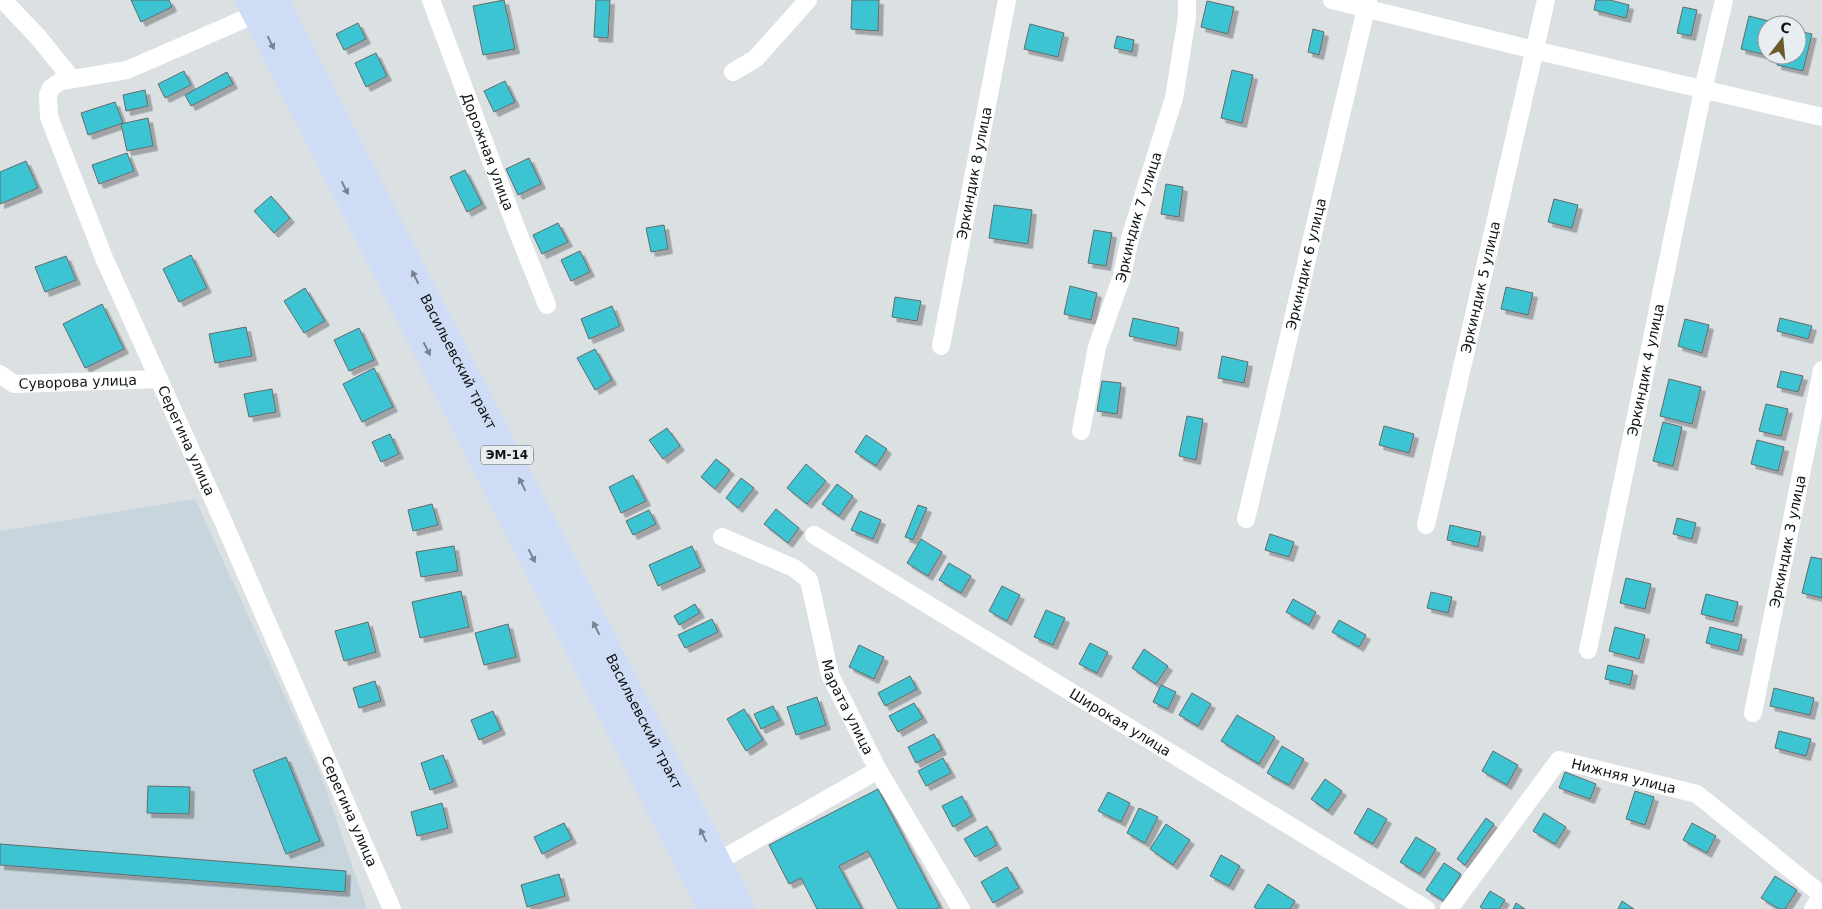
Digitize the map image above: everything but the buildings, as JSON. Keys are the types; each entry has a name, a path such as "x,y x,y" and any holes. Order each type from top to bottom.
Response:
{"main road":[{"name":"Васильевский тракт","path":"260,5 418,283 742,909"},
{"name":"Васильевский тракт","path":"260,5 712,909"}],"street":[{"path":"3,0 38,37 72,79 127,70 260,5"},
{"name":"Дорожная улица","path":"430,0 547,305"},
{"path":"732,72 755,59 808,0"},
{"name":"Эркиндик 8 улица","path":"941,346 1007,0"},
{"name":"Эркиндик 7 улица","path":"1081,431 1097,347 1122,276 1130,238 1174,98 1188,0"},
{"path":"1332,0 1367,4 1534,50 1822,117"},
{"name":"Эркиндик 5 улица","path":"1426,525 1546,0"},
{"name":"Эркиндик 4 улица","path":"1588,650 1703,90 1724,0"},
{"name":"Эркиндик 6 улица","path":"1246,519 1367,4"},
{"name":"Серегина улица","path":"72,79 61,81 51,88 48,95 48,117 104,258 239,557 392,909"},
{"name":"Эркиндик 3 улица","path":"1753,714 1822,370"},
{"name":"Суворова улица","path":"0,374 14,384 159,379"},
{"name":"Широкая улица","path":"814,535 1426,909"},
{"name":"Марата улица","path":"722,537 794,568 809,580 830,675 878,770 960,909"},
{"name":"Нижняя улица","path":"1449,909 1558,760 1697,794 1822,895 1813,909"},
{"path":"717,862 878,770"}],"shaded area":[{"path":"195,499 321,775 367,909 0,909 0,531"}]}
